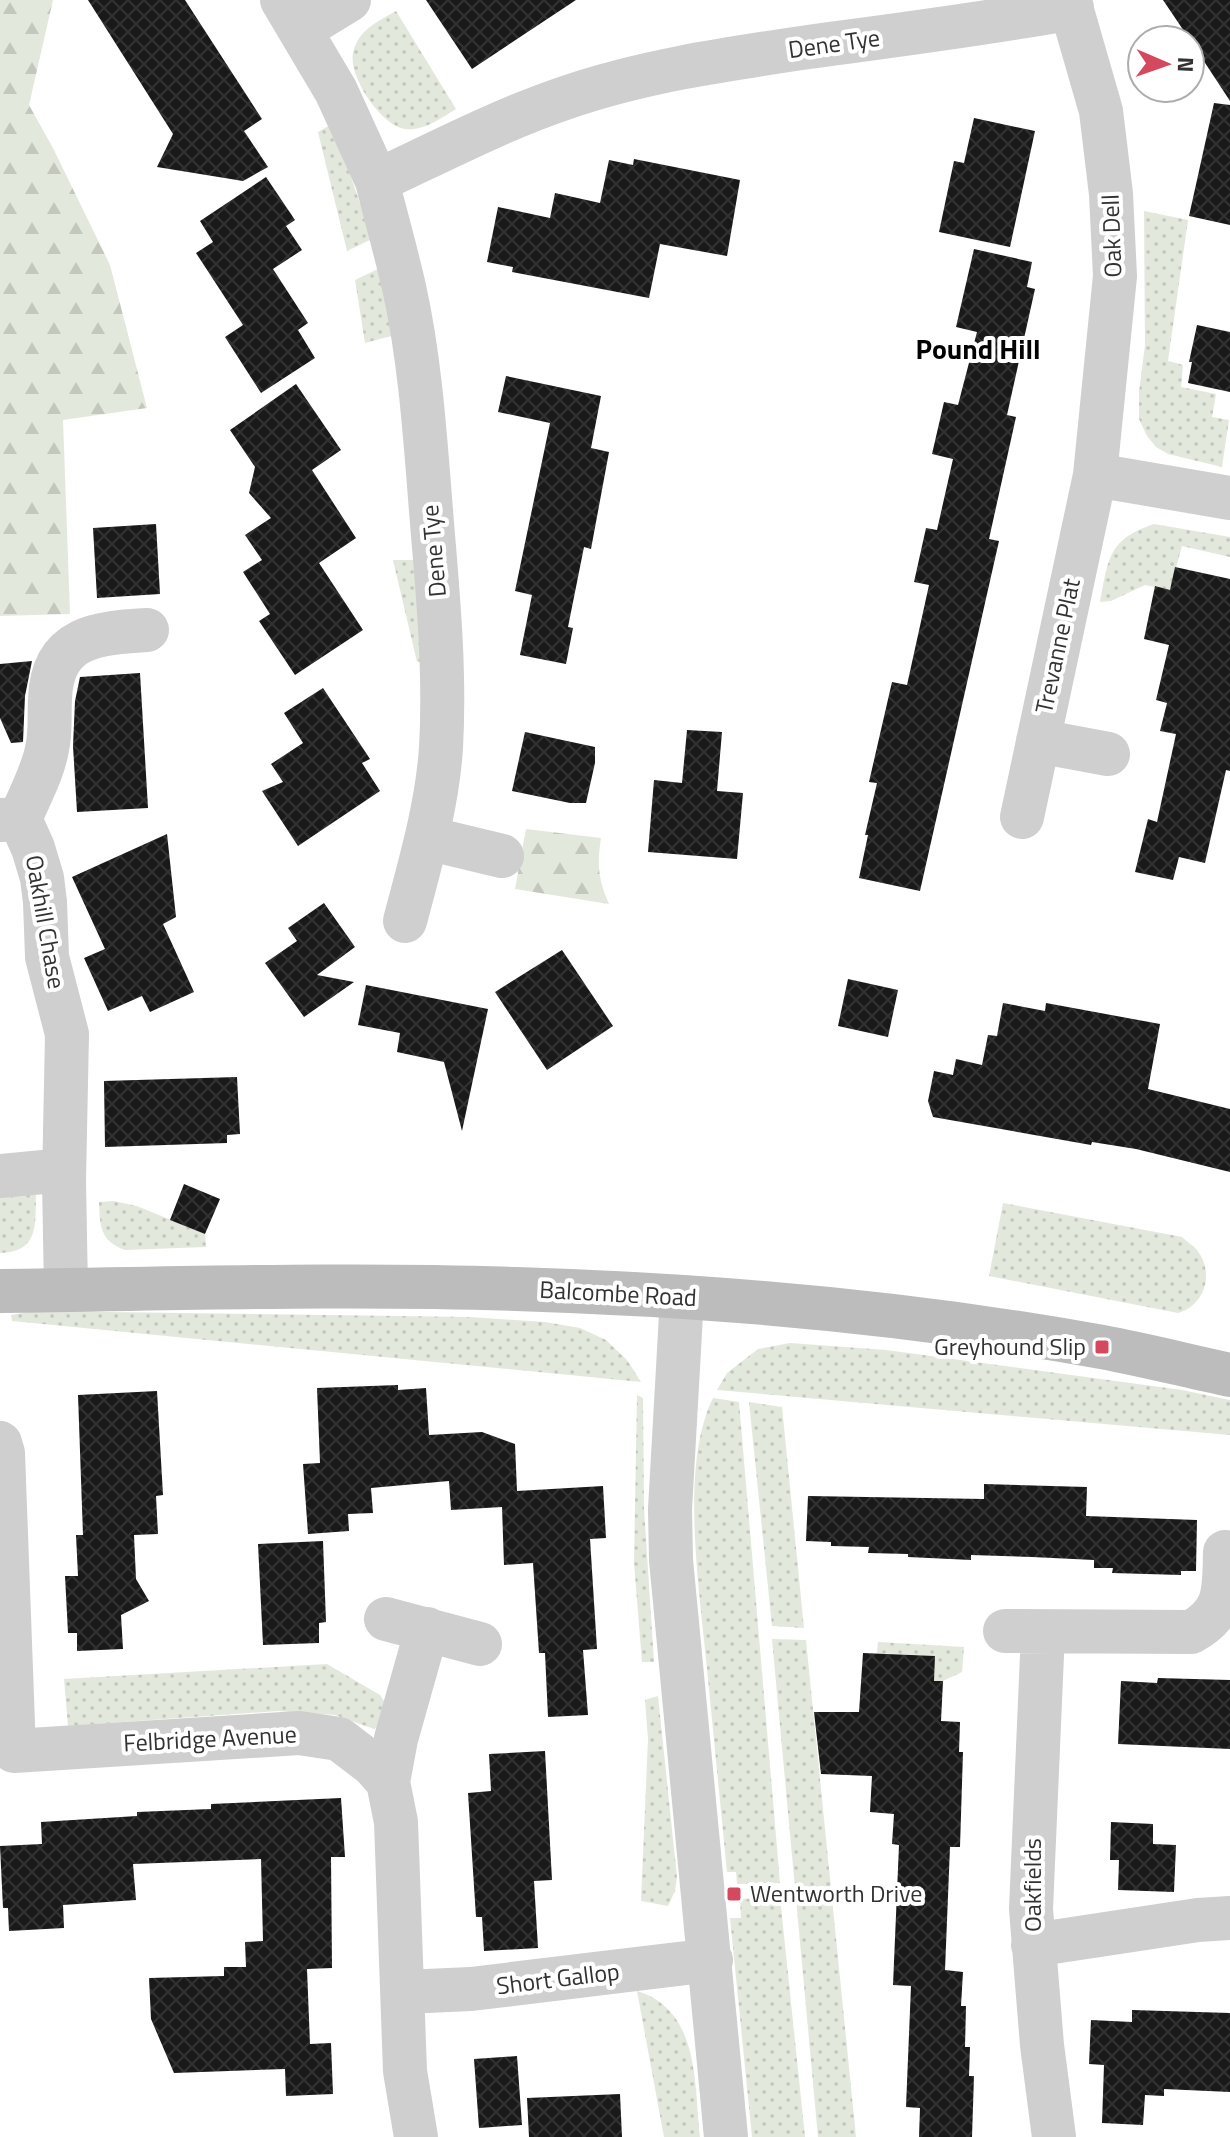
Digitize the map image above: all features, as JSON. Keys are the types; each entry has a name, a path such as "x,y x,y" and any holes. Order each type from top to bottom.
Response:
{"main road":[{"name":"Balcombe Road","path":"0,1291 378,1287 515,1289 682,1297 868,1313 1102,1347 1230,1375"}],"street":[{"path":"291,15 349,0"},
{"name":"Dene Tye","path":"377,181 479,132 565,98 637,77 735,58 992,23 1071,4"},
{"name":"Oak Dell","path":"1071,4 1101,111 1111,194 1115,276 1095,475"},
{"name":"Dene Tye","path":"291,15 336,91 377,181 405,289 419,382 438,597 441,751 427,838 405,921"},
{"path":"1095,475 1230,498"},
{"name":"Trevanne Plat","path":"1022,817 1095,475"},
{"name":"Oakhill Chase","path":"66,1290 64,1170 67,1034 47,957 42,878 33,848 10,820 47,753 51,727 49,699 60,658 73,645 91,637 147,630"},
{"path":"1038,741 1108,754"},
{"path":"427,838 502,856"},
{"path":"0,1176 64,1170"},
{"path":"682,1297 670,1509 671,1560 726,2137"},
{"name":"Felbridge Avenue","path":"0,1443 3,1453 7,1751 318,1734 339,1739 356,1750 388,1782"},
{"name":"Oakfields","path":"1054,2137 1033,1945 1024,1632 1191,1632 1205,1624 1218,1609 1223,1593 1225,1552"},
{"path":"416,2137 405,2071 396,1822 388,1782 396,1739 407,1624 480,1644"},
{"path":"1033,1945 1230,1918"},
{"name":"Short Gallop","path":"404,1992 471,1989 711,1960"}],"green space":[{"path":"0,0 53,0 29,105 110,265 147,408 63,420 70,614 0,616"},
{"path":"396,11 456,109 432,124 412,129 396,126 377,110 361,86 353,63 359,38 375,23"},
{"path":"330,125 372,239 347,251 318,132"},
{"path":"1144,211 1188,220 1168,361 1183,365 1181,387 1216,394 1212,417 1229,420 1222,467 1168,454 1156,447 1139,419 1145,345"},
{"path":"380,268 395,335 365,343 355,280"},
{"path":"1154,524 1230,537 1230,557 1182,546 1170,590 1145,585 1111,601 1100,602 1113,552 1127,537"},
{"path":"393,560 415,560 424,662 417,662"},
{"path":"526,829 601,838 599,872 609,904 515,889"},
{"path":"36,1189 35,1223 29,1241 23,1247 0,1253 0,1194"},
{"path":"113,1201 137,1206 205,1234 206,1247 125,1250 111,1242 103,1232 99,1202"},
{"path":"1003,1203 1182,1237 1195,1248 1205,1268 1206,1278 1201,1296 1178,1313 989,1276"},
{"path":"34,1311 470,1317 545,1322 580,1328 606,1340 627,1360 641,1382 12,1321 11,1315"},
{"path":"790,1343 886,1350 1182,1390 1230,1400 1230,1435 717,1390 727,1373 758,1349"},
{"path":"637,1395 643,1398 644,1508 654,1662 642,1662 634,1563"},
{"path":"713,1398 739,1402 780,1883 737,1884 736,1872 727,1872 694,1526 697,1456 703,1425"},
{"path":"749,1402 782,1407 804,1628 772,1626"},
{"path":"772,1639 806,1640 856,2137 818,2137"},
{"path":"878,1642 964,1647 962,1672 943,1681 934,1681 934,1656 877,1653"},
{"path":"327,1664 380,1695 386,1704 383,1724 374,1729 335,1715 278,1711 68,1726 64,1679"},
{"path":"658,1696 677,1877 668,1906 641,1901 648,1739 645,1700"},
{"path":"780,1897 805,2137 752,2137 730,1918 741,1918 740,1899"},
{"path":"637,1991 658,2001 673,2014 683,2032 694,2073 700,2137 664,2137"}],"building":[{"path":"88,0 185,0 262,119 244,131 268,167 243,181 157,167 173,134"},
{"path":"426,0 576,0 472,69"},
{"path":"1163,0 1230,0 1230,101 1206,64 1206,24 1179,24"},
{"path":"1214,103 1230,105 1230,225 1189,216"},
{"path":"974,118 1035,131 1010,247 939,232 954,161 964,163"},
{"path":"634,159 740,180 727,256 660,244 649,298 512,272 513,267 487,262 498,207 550,218 555,193 600,203 609,160 633,165"},
{"path":"266,177 295,220 286,226 302,250 273,269 308,323 298,330 315,358 261,393 225,337 243,325 196,253 213,242 200,221"},
{"path":"974,249 1032,262 1027,287 1035,289 1007,415 1016,417 989,539 999,541 920,891 859,878 877,783 869,782 892,682 907,685 929,585 914,582 926,528 937,530 953,459 932,454 944,402 958,405 977,332 956,327"},
{"path":"1197,325 1230,332 1230,392 1188,383"},
{"path":"506,376 601,396 591,448 609,452 591,549 584,547 568,627 573,628 566,664 520,655 532,595 515,591 550,423 498,412"},
{"path":"296,384 341,450 312,470 356,538 319,563 363,630 295,675 259,621 270,614 243,572 262,560 245,535 271,518 249,493 255,467 230,430"},
{"path":"156,524 160,594 97,598 93,528"},
{"path":"1175,567 1230,579 1230,771 1226,770 1205,863 1179,857 1173,880 1135,872 1148,819 1157,822 1176,734 1160,731 1167,703 1156,700 1169,645 1144,639 1155,586 1170,590"},
{"path":"32,661 25,696 23,742 11,743 0,718 0,664"},
{"path":"140,673 148,808 77,812 73,746 75,701 80,677"},
{"path":"323,688 370,759 362,763 380,791 298,846 262,791 283,782 271,764 303,743 284,713"},
{"path":"687,730 722,732 717,791 743,793 737,859 648,852 654,780 682,783"},
{"path":"525,732 595,747 595,763 586,803 570,803 512,791"},
{"path":"167,834 176,917 163,924 194,992 150,1012 142,996 108,1011 84,958 105,949 72,877"},
{"path":"324,903 355,947 317,975 354,982 304,1017 265,963 297,941 288,928"},
{"path":"562,950 613,1026 547,1070 495,992"},
{"path":"848,979 898,990 888,1037 838,1026"},
{"path":"366,985 488,1009 462,1131 444,1062 397,1052 400,1033 358,1025"},
{"path":"1003,1003 1045,1011 1046,1003 1160,1024 1148,1089 1230,1109 1230,1172 1136,1149 1092,1142 1091,1145 933,1117 928,1101 934,1071 953,1075 956,1059 982,1065 988,1035 997,1036"},
{"path":"237,1077 240,1134 227,1135 227,1143 105,1147 104,1081"},
{"path":"184,1184 220,1199 205,1234 170,1220"},
{"path":"398,1385 398,1390 426,1388 429,1435 482,1432 515,1444 517,1491 603,1486 606,1538 590,1539 597,1649 583,1650 588,1715 548,1717 545,1653 539,1653 533,1563 504,1565 502,1507 451,1510 449,1481 371,1488 373,1513 348,1514 349,1531 308,1534 303,1464 320,1463 317,1388"},
{"path":"157,1391 163,1495 156,1496 158,1534 134,1535 136,1579 149,1601 121,1615 123,1649 77,1651 77,1633 68,1633 65,1576 78,1576 76,1535 83,1535 78,1395"},
{"path":"984,1484 1087,1487 1086,1516 1197,1520 1196,1571 1181,1571 1181,1575 1112,1573 1113,1568 1094,1568 1094,1560 971,1555 971,1560 908,1557 908,1554 868,1553 869,1547 831,1546 831,1542 806,1541 808,1496 984,1499"},
{"path":"323,1541 326,1622 319,1623 319,1643 263,1645 258,1544"},
{"path":"863,1653 935,1656 934,1681 943,1681 941,1721 960,1722 959,1752 963,1752 960,1847 950,1847 945,1970 963,1972 961,2006 966,2006 965,2047 970,2047 969,2076 974,2076 972,2137 919,2137 920,2108 906,2107 911,1986 893,1985 899,1845 892,1844 894,1814 870,1812 872,1776 821,1774 814,1712 859,1712"},
{"path":"1158,1678 1230,1680 1230,1749 1118,1744 1121,1681 1157,1683"},
{"path":"545,1751 552,1880 534,1881 538,1948 484,1951 482,1917 476,1917 468,1793 491,1791 489,1754"},
{"path":"341,1798 345,1857 331,1857 332,1968 307,1969 310,2044 331,2043 333,2094 286,2096 285,2069 174,2073 151,2019 149,1978 224,1976 224,1967 246,1967 245,1942 263,1941 261,1859 133,1864 136,1900 63,1905 64,1928 9,1931 8,1908 3,1908 0,1846 42,1844 41,1822 137,1816 137,1812 211,1809 211,1804"},
{"path":"1111,1822 1153,1824 1153,1844 1176,1845 1174,1892 1118,1890 1119,1860 1110,1860"},
{"path":"1132,2010 1230,2013 1230,2092 1164,2089 1164,2096 1145,2095 1143,2125 1102,2123 1104,2065 1089,2064 1091,2020 1132,2022"},
{"path":"517,2056 522,2125 479,2128 474,2059"},
{"path":"620,2094 622,2137 529,2137 527,2098"}],"place":[{"name":"Greyhound Slip","path":"1102,1347"},
{"name":"Wentworth Drive","path":"734,1894"}],"district":[{"name":"Pound Hill","path":"978,349"}]}
